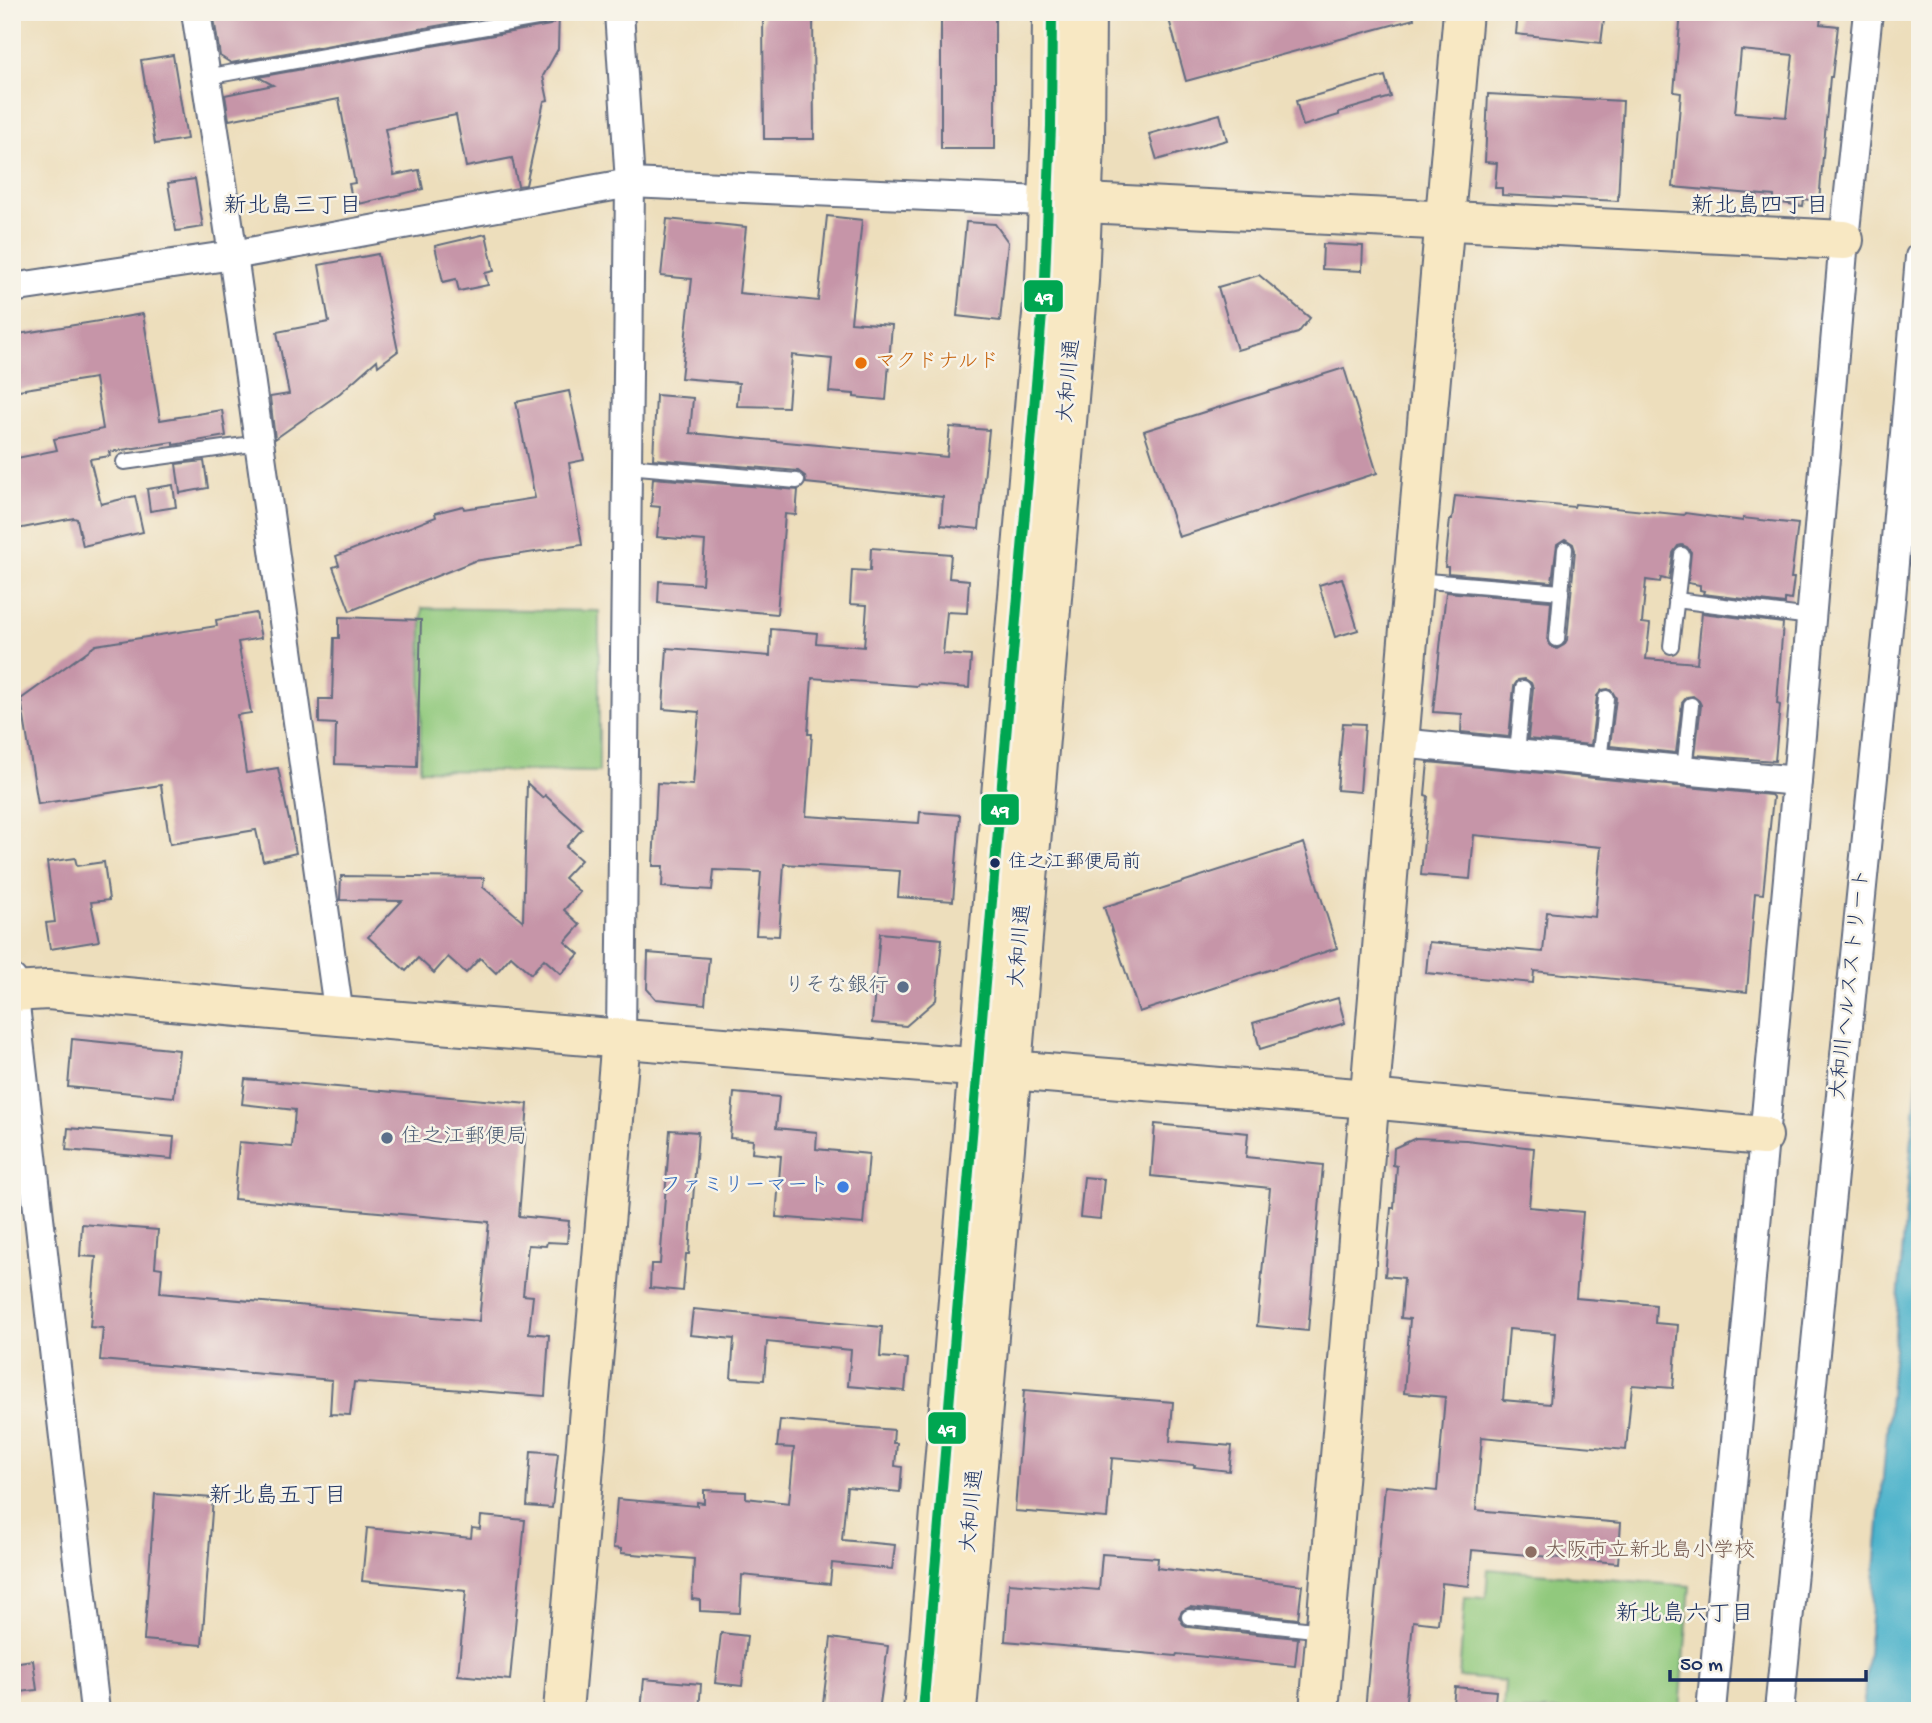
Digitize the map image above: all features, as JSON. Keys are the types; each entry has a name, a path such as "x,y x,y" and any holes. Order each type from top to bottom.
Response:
{"street":[{"path":"196,12 233,255 339,1016"},
{"path":"563,1711 621,1038 630,183 618,12"},
{"name":"大和川通","path":"1052,12 1051,126 1066,202"},
{"name":"大和川通","path":"957,1711 1045,279 1066,202 1086,12"},
{"path":"1319,1711 1463,12"},
{"path":"1711,1711 1844,240 1868,12"},
{"path":"12,289 233,255 630,183 1844,240"},
{"name":"大和川ヘルスストリート","path":"1779,1711 1891,598 1920,257"},
{"path":"1399,743 1797,781"},
{"path":"95,1711 13,988 1369,1099 1763,1136"},
{"name":"大和川通","path":"923,1711 995,1069"}],"lane":[{"path":"206,77 548,16"},
{"path":"124,462 259,443"},
{"path":"627,466 797,481"},
{"path":"1557,639 1565,549"},
{"path":"1671,646 1682,555"},
{"path":"1413,580 1561,593"},
{"path":"1676,600 1811,618"},
{"path":"1517,754 1523,688"},
{"path":"1600,762 1605,698"},
{"path":"1685,770 1691,705"},
{"path":"1189,1616 1325,1631"}],"green space":[{"path":"422,608 599,611 599,772 420,770"},
{"path":"1488,1569 1690,1586 1680,1711 1503,1711 1505,1681 1459,1677 1465,1597 1486,1598"}],"water":[{"path":"1920,1044 1920,1711 1863,1711"}],"building":[{"path":"213,12 514,12 231,63 220,56"},
{"path":"557,12 558,49 543,76 548,100 544,101 526,185 518,186 512,158 466,167 456,115 385,129 394,175 419,170 423,189 359,204 353,203 349,184 355,183 339,99 229,120 225,95 273,85 258,77 550,25 557,20"},
{"path":"763,12 813,12 814,139 764,139"},
{"path":"941,12 995,12 995,149 941,149"},
{"path":"1167,12 1258,12 1259,19 1282,12 1413,12 1414,19 1186,81"},
{"path":"1518,12 1605,12 1601,43 1516,34"},
{"path":"1681,12 1799,14 1821,17 1820,24 1838,26 1830,77 1819,201 1804,199 1803,206 1774,202 1774,196 1673,187 1681,93 1674,92","holes":["1741,50 1793,55 1786,117 1735,113"]},
{"path":"173,55 187,139 155,144 141,60"},
{"path":"1385,76 1391,97 1303,126 1296,101"},
{"path":"1488,94 1623,101 1618,201 1502,195 1502,188 1495,188 1497,163 1485,162"},
{"path":"1220,114 1227,140 1157,160 1149,134"},
{"path":"195,179 203,227 176,231 168,183"},
{"path":"827,216 862,220 851,322 892,325 886,400 829,392 832,359 792,355 788,407 737,406 739,383 681,378 692,279 661,276 667,219 746,227 739,293 818,301"},
{"path":"966,222 995,224 1008,242 1000,321 957,316"},
{"path":"486,234 494,271 485,273 488,285 459,291 456,279 443,282 435,246"},
{"path":"1323,244 1363,246 1362,271 1322,269"},
{"path":"378,254 398,351 378,366 377,360 340,393 275,439 270,397 289,394 277,332 329,322 319,265"},
{"path":"1259,275 1310,318 1298,333 1237,350 1218,287"},
{"path":"143,314 160,420 222,410 226,436 109,452 110,456 90,459 101,504 135,496 143,532 83,546 77,519 74,518 12,530 12,459 57,450 54,439 103,429 95,378 12,391 12,335"},
{"path":"1344,368 1377,473 1179,537 1144,431"},
{"path":"569,391 584,460 569,463 582,545 474,561 350,611 333,567 339,565 336,556 436,517 435,513 463,506 464,509 535,498 516,402"},
{"path":"656,395 693,398 690,433 947,457 950,427 989,430 979,529 941,525 943,497 806,483 805,476 798,471 653,459"},
{"path":"204,461 208,488 180,493 176,464"},
{"path":"653,478 798,490 796,515 785,514 777,614 658,603 659,581 702,584 705,541 657,537 660,507 651,506"},
{"path":"173,485 176,507 150,511 147,489"},
{"path":"1455,496 1798,524 1791,600 1785,599 1785,604 1703,594 1700,585 1688,583 1691,552 1682,545 1673,553 1669,580 1646,580 1642,623 1650,624 1646,659 1697,663 1702,613 1783,623 1775,761 1695,755 1701,705 1693,696 1687,697 1682,703 1676,753 1610,746 1616,698 1608,689 1602,690 1597,696 1591,745 1528,739 1533,688 1525,679 1518,680 1514,686 1509,737 1461,732 1462,714 1433,712 1446,592 1551,601 1548,642 1557,649 1567,640 1575,550 1573,544 1565,539 1557,544 1552,582 1448,573 1448,567 1445,567"},
{"path":"871,548 951,554 949,578 969,580 967,613 947,612 943,654 971,656 969,688 812,678 808,734 812,734 806,816 919,823 920,812 960,815 953,901 898,897 900,871 784,864 779,936 756,935 761,872 714,870 712,890 662,887 663,866 653,866 657,783 693,785 699,712 663,709 667,648 770,656 771,629 817,633 816,643 864,647 867,605 850,604 852,570 870,571"},
{"path":"1342,578 1358,630 1335,637 1319,585"},
{"path":"256,613 261,638 238,642 251,713 237,715 246,773 278,768 296,853 263,861 256,830 170,844 161,785 38,804 21,699 96,645 217,626 216,620"},
{"path":"339,617 421,620 417,767 335,764 336,724 319,723 319,699 332,699 334,638 339,638"},
{"path":"1343,723 1365,724 1360,792 1337,790"},
{"path":"1428,762 1771,795 1773,797 1763,894 1755,893 1747,992 1534,971 1533,983 1426,973 1429,942 1543,952 1547,912 1595,917 1601,847 1474,835 1470,879 1421,875 1428,796 1425,795"},
{"path":"527,783 543,798 545,795 582,829 566,847 581,860 564,878 580,892 564,910 580,925 565,942 579,954 561,974 544,959 531,974 511,956 496,973 480,958 466,973 448,957 434,973 418,958 406,971 368,937 402,901 340,900 341,876 484,878 483,887 523,921"},
{"path":"1304,843 1337,948 1139,1012 1104,907"},
{"path":"75,858 77,866 104,862 109,900 91,902 99,941 50,949 46,923 55,922 47,862"},
{"path":"880,933 942,939 936,1000 906,1026 872,1023"},
{"path":"648,953 709,958 705,1004 656,999 647,989"},
{"path":"1338,998 1345,1023 1260,1049 1253,1023"},
{"path":"72,1039 179,1050 174,1097 68,1087"},
{"path":"245,1079 528,1104 519,1216 569,1221 567,1243 528,1245 523,1295 533,1296 529,1333 549,1335 545,1396 354,1382 350,1415 330,1414 332,1380 100,1360 103,1328 90,1327 96,1257 80,1256 82,1224 158,1230 155,1267 162,1268 160,1293 479,1321 489,1222 234,1199 239,1142 292,1147 295,1110 242,1104"},
{"path":"734,1093 779,1097 776,1128 817,1132 816,1149 869,1154 863,1224 776,1217 781,1156 752,1153 753,1140 730,1138"},
{"path":"1155,1124 1248,1133 1246,1157 1323,1165 1308,1331 1257,1326 1270,1188 1151,1176"},
{"path":"68,1128 174,1137 172,1159 66,1150"},
{"path":"670,1130 698,1132 689,1254 686,1254 683,1291 650,1288 651,1264 660,1264"},
{"path":"1416,1138 1466,1140 1534,1148 1529,1207 1583,1212 1576,1298 1656,1305 1655,1323 1678,1325 1673,1388 1632,1385 1626,1450 1482,1437 1476,1510 1621,1523 1618,1563 1472,1550 1469,1586 1442,1583 1438,1624 1413,1621 1405,1711 1365,1711 1385,1486 1437,1491 1445,1397 1404,1393 1410,1319 1401,1318 1404,1278 1385,1276 1397,1166 1393,1165 1394,1148","holes":["1509,1329 1555,1333 1550,1404 1503,1400"]},
{"path":"1084,1177 1104,1179 1100,1219 1080,1217"},
{"path":"693,1309 882,1327 880,1357 908,1359 905,1391 848,1386 851,1350 767,1342 764,1380 731,1378 734,1339 690,1335"},
{"path":"1024,1390 1173,1402 1170,1441 1232,1446 1229,1471 1194,1467 1195,1465 1112,1458 1107,1518 1015,1511"},
{"path":"780,1420 894,1430 893,1443 897,1443 895,1466 902,1467 900,1492 847,1487 842,1540 895,1545 892,1569 832,1563 830,1584 742,1575 740,1613 700,1611 700,1600 692,1599 694,1559 621,1553 621,1549 613,1548 617,1499 697,1506 697,1502 704,1503 704,1490 746,1492 746,1498 789,1503 794,1448 777,1447"},
{"path":"531,1451 558,1453 552,1508 527,1506"},
{"path":"155,1494 213,1498 202,1645 144,1640"},
{"path":"481,1516 525,1520 510,1680 458,1675 466,1591 362,1581 367,1528 471,1538 472,1528 480,1529"},
{"path":"1102,1554 1158,1558 1157,1568 1302,1585 1298,1619 1190,1607 1182,1611 1179,1617 1188,1627 1298,1638 1295,1666 1005,1641 1009,1583 1099,1590"},
{"path":"721,1633 747,1636 742,1686 715,1683"},
{"path":"831,1638 888,1646 879,1711 822,1711"},
{"path":"33,1660 37,1690 12,1693 12,1663"},
{"path":"644,1679 701,1684 699,1711 641,1711"},
{"path":"1455,1687 1496,1691 1494,1711 1452,1711"}],"transit line":[{"name":"49","path":"923,1711 1045,279 1052,12"}],"place":[{"name":"マクドナルド","path":"861,363"},
{"name":"住之江郵便局前","path":"995,863"},
{"name":"りそな銀行","path":"903,987"},
{"name":"住之江郵便局","path":"387,1138"},
{"name":"ファミリーマート","path":"843,1187"},
{"name":"大阪市立新北島小学校","path":"1531,1552"}],"district":[{"name":"新北島三丁目","path":"293,207"},
{"name":"新北島四丁目","path":"1760,207"},
{"name":"新北島五丁目","path":"278,1497"},
{"name":"新北島六丁目","path":"1685,1615"}]}
